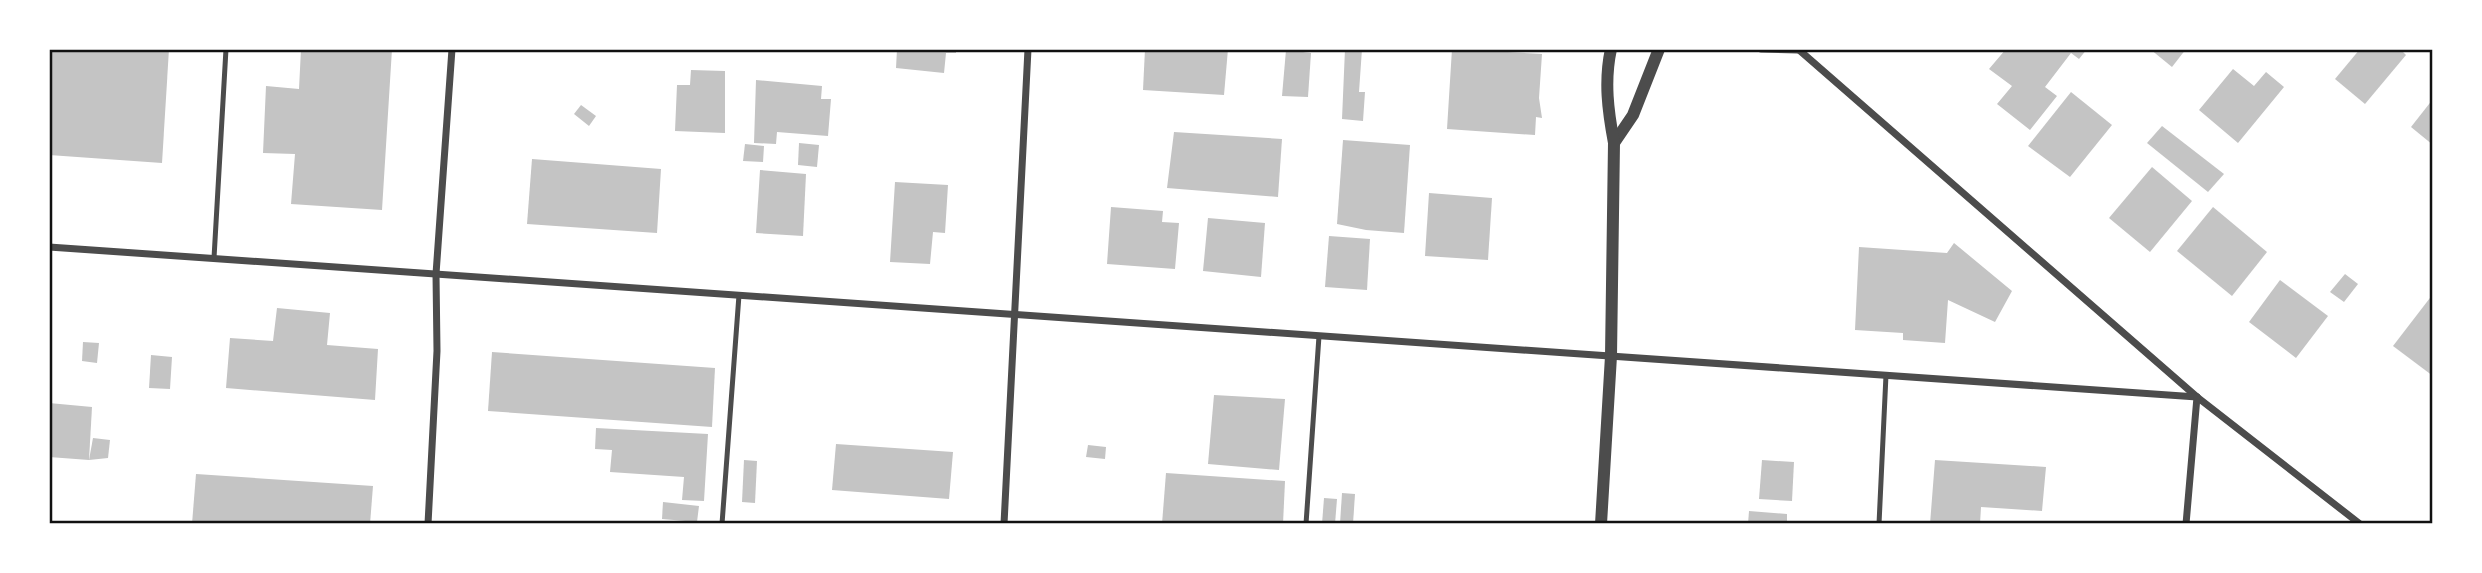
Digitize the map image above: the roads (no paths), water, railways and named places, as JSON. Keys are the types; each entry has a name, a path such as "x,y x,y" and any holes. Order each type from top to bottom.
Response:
{"street":[{"path":"428,524 437,351 436,274 452,49"},
{"path":"1004,524 1028,49"},
{"path":"1601,524 1611,356 1614,143 1607,109 1611,49"},
{"path":"1614,143 1633,115 1659,49"},
{"path":"1761,49 1798,50 2197,397 2360,524"},
{"path":"49,247 2197,397"},
{"path":"2186,524 2197,397"}],"lane":[{"path":"214,258 226,49"},
{"path":"722,524 739,296"},
{"path":"1307,524 1318,336"},
{"path":"1879,524 1886,375"}]}
